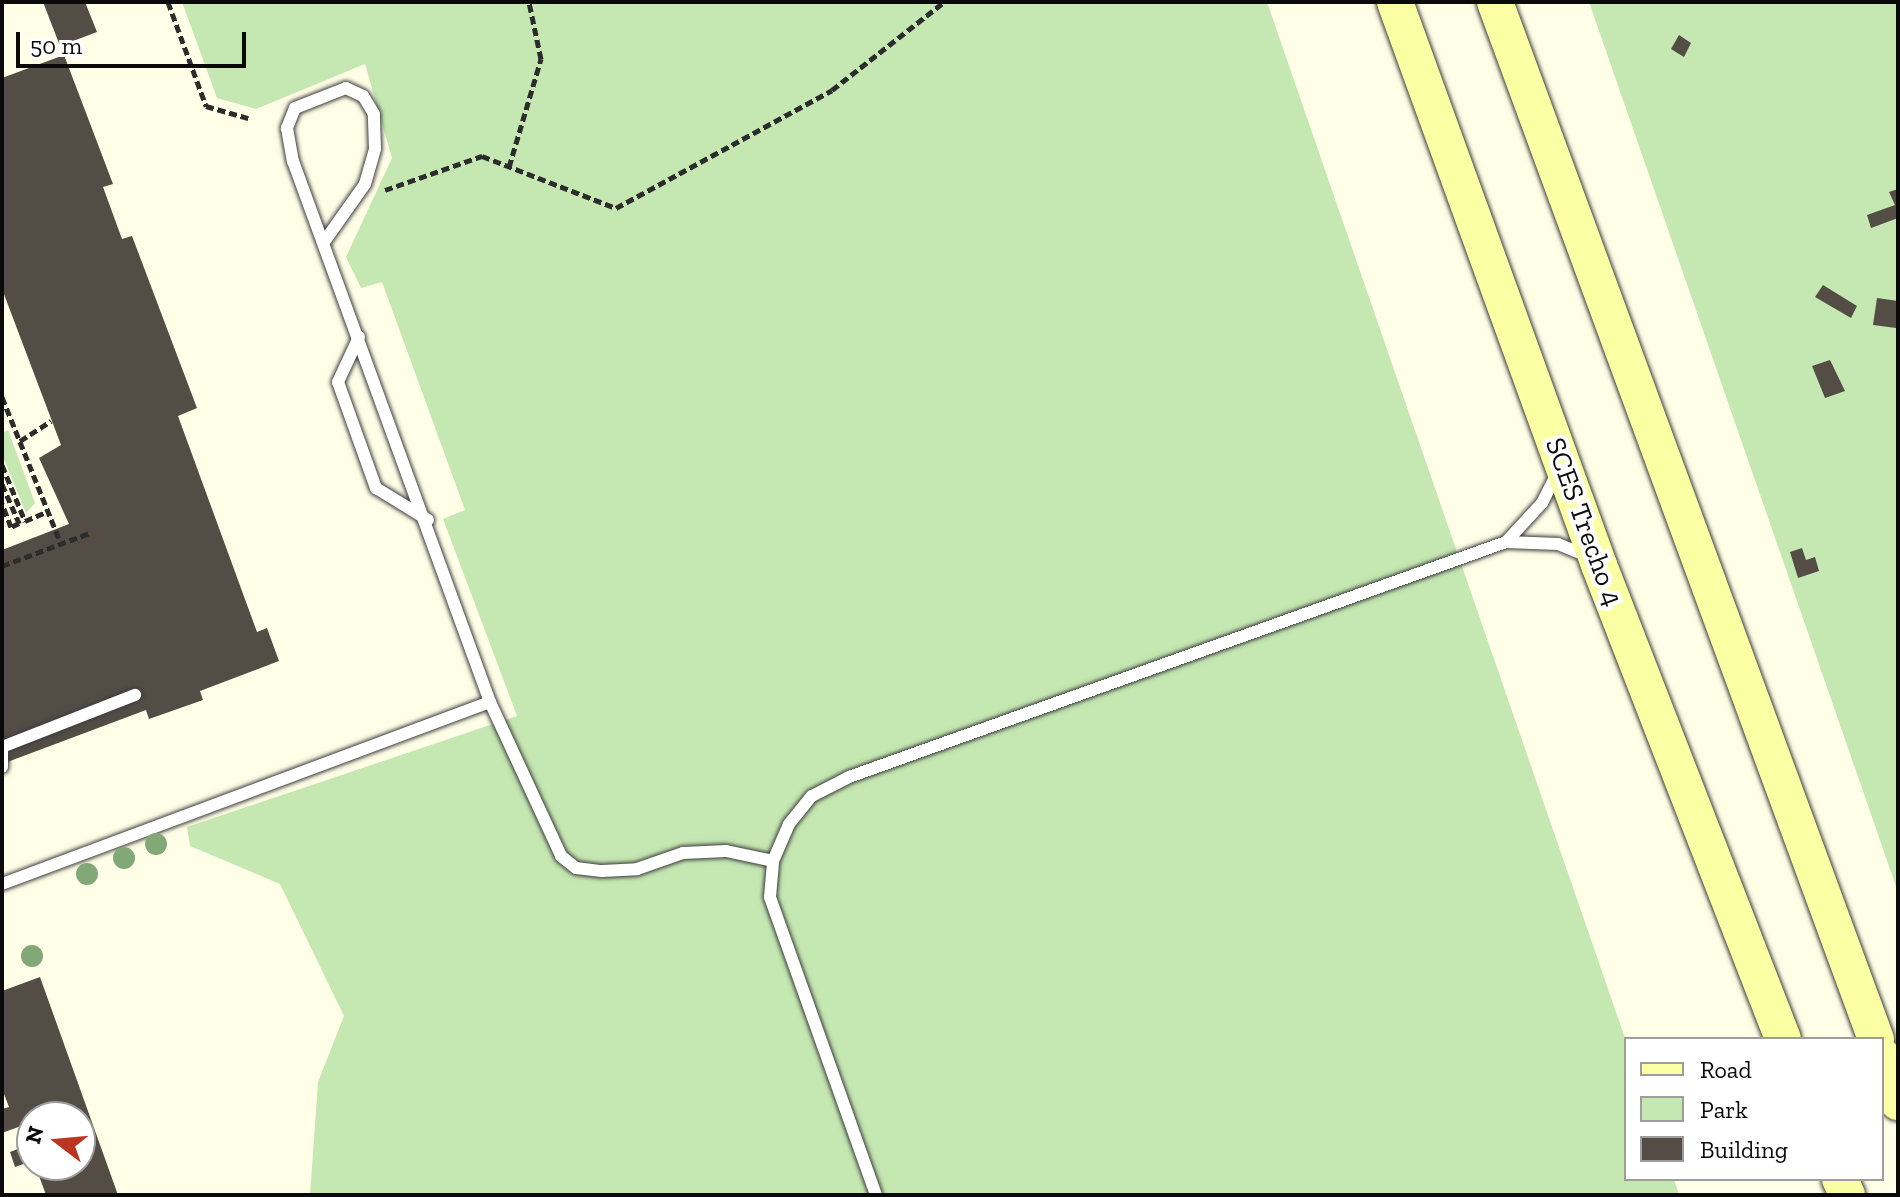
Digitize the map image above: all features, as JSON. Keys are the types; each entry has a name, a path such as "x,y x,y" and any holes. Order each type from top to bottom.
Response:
{"main road":[{"path":"1495,2 1867,1032"},
{"name":"SCES Trecho 4","path":"1403,9 1599,565 1782,1037"},
{"path":"1884,1062 1898,1102"}],"lane":[{"path":"324,242 338,230 365,184 375,149 374,114 363,96 346,88 295,108 287,128 293,161 428,520 490,702 549,839 576,868 637,869 683,853 726,851 773,861"},
{"path":"359,337 338,382 376,488 428,520"},
{"path":"1506,542 1542,503 1560,458"},
{"path":"876,1195 782,940 770,897 773,861 789,824 812,796 849,777 1506,542 1558,544 1599,565"},
{"path":"2,767 2,749 135,695"},
{"path":"2,884 490,702"}],"path":[{"path":"168,2 206,106 248,118"},
{"path":"509,167 541,59 529,2"},
{"path":"365,184 386,190 482,156 616,208 832,90 944,2"},
{"path":"2,397 5,415 20,441 61,544"},
{"path":"20,441 51,421"},
{"path":"2,465 25,521 48,511"},
{"path":"2,484 19,523 11,527 2,503"},
{"path":"2,566 92,532"}],"green space":[{"path":"182,2 1267,2 1625,1037 1624,1181 1675,1181 1679,1195 310,1195 318,1082 344,1016 280,884 190,846 187,827 517,716 443,519 465,510 382,282 361,288 346,257 392,158 365,64 256,109 217,98"},
{"path":"1589,2 1898,2 1898,892"},
{"path":"8,430 35,503 26,513 2,454 2,433"}],"building":[{"path":"43,2 85,2 97,32 60,46"},
{"path":"1679,35 1691,43 1684,57 1671,49"},
{"path":"64,55 113,184 103,187 122,239 132,236 197,408 178,416 257,632 267,628 279,661 200,691 203,700 149,719 146,710 2,764 2,550 69,524 39,458 61,445 2,289 2,78"},
{"path":"1898,189 1898,218 1871,228 1867,215 1895,205 1889,192"},
{"path":"1823,285 1857,306 1851,318 1815,297"},
{"path":"1877,298 1898,301 1896,328 1873,325"},
{"path":"1830,360 1845,391 1825,398 1812,366"},
{"path":"1802,548 1806,560 1815,557 1819,571 1798,578 1790,552"},
{"path":"40,977 84,1101 16,1101 16,1128 2,1133 2,1109 9,1107 2,1089 2,991"},
{"path":"96,1134 118,1195 46,1195 41,1181 96,1181"},
{"path":"16,1150 16,1167 15,1167 10,1152"}]}
